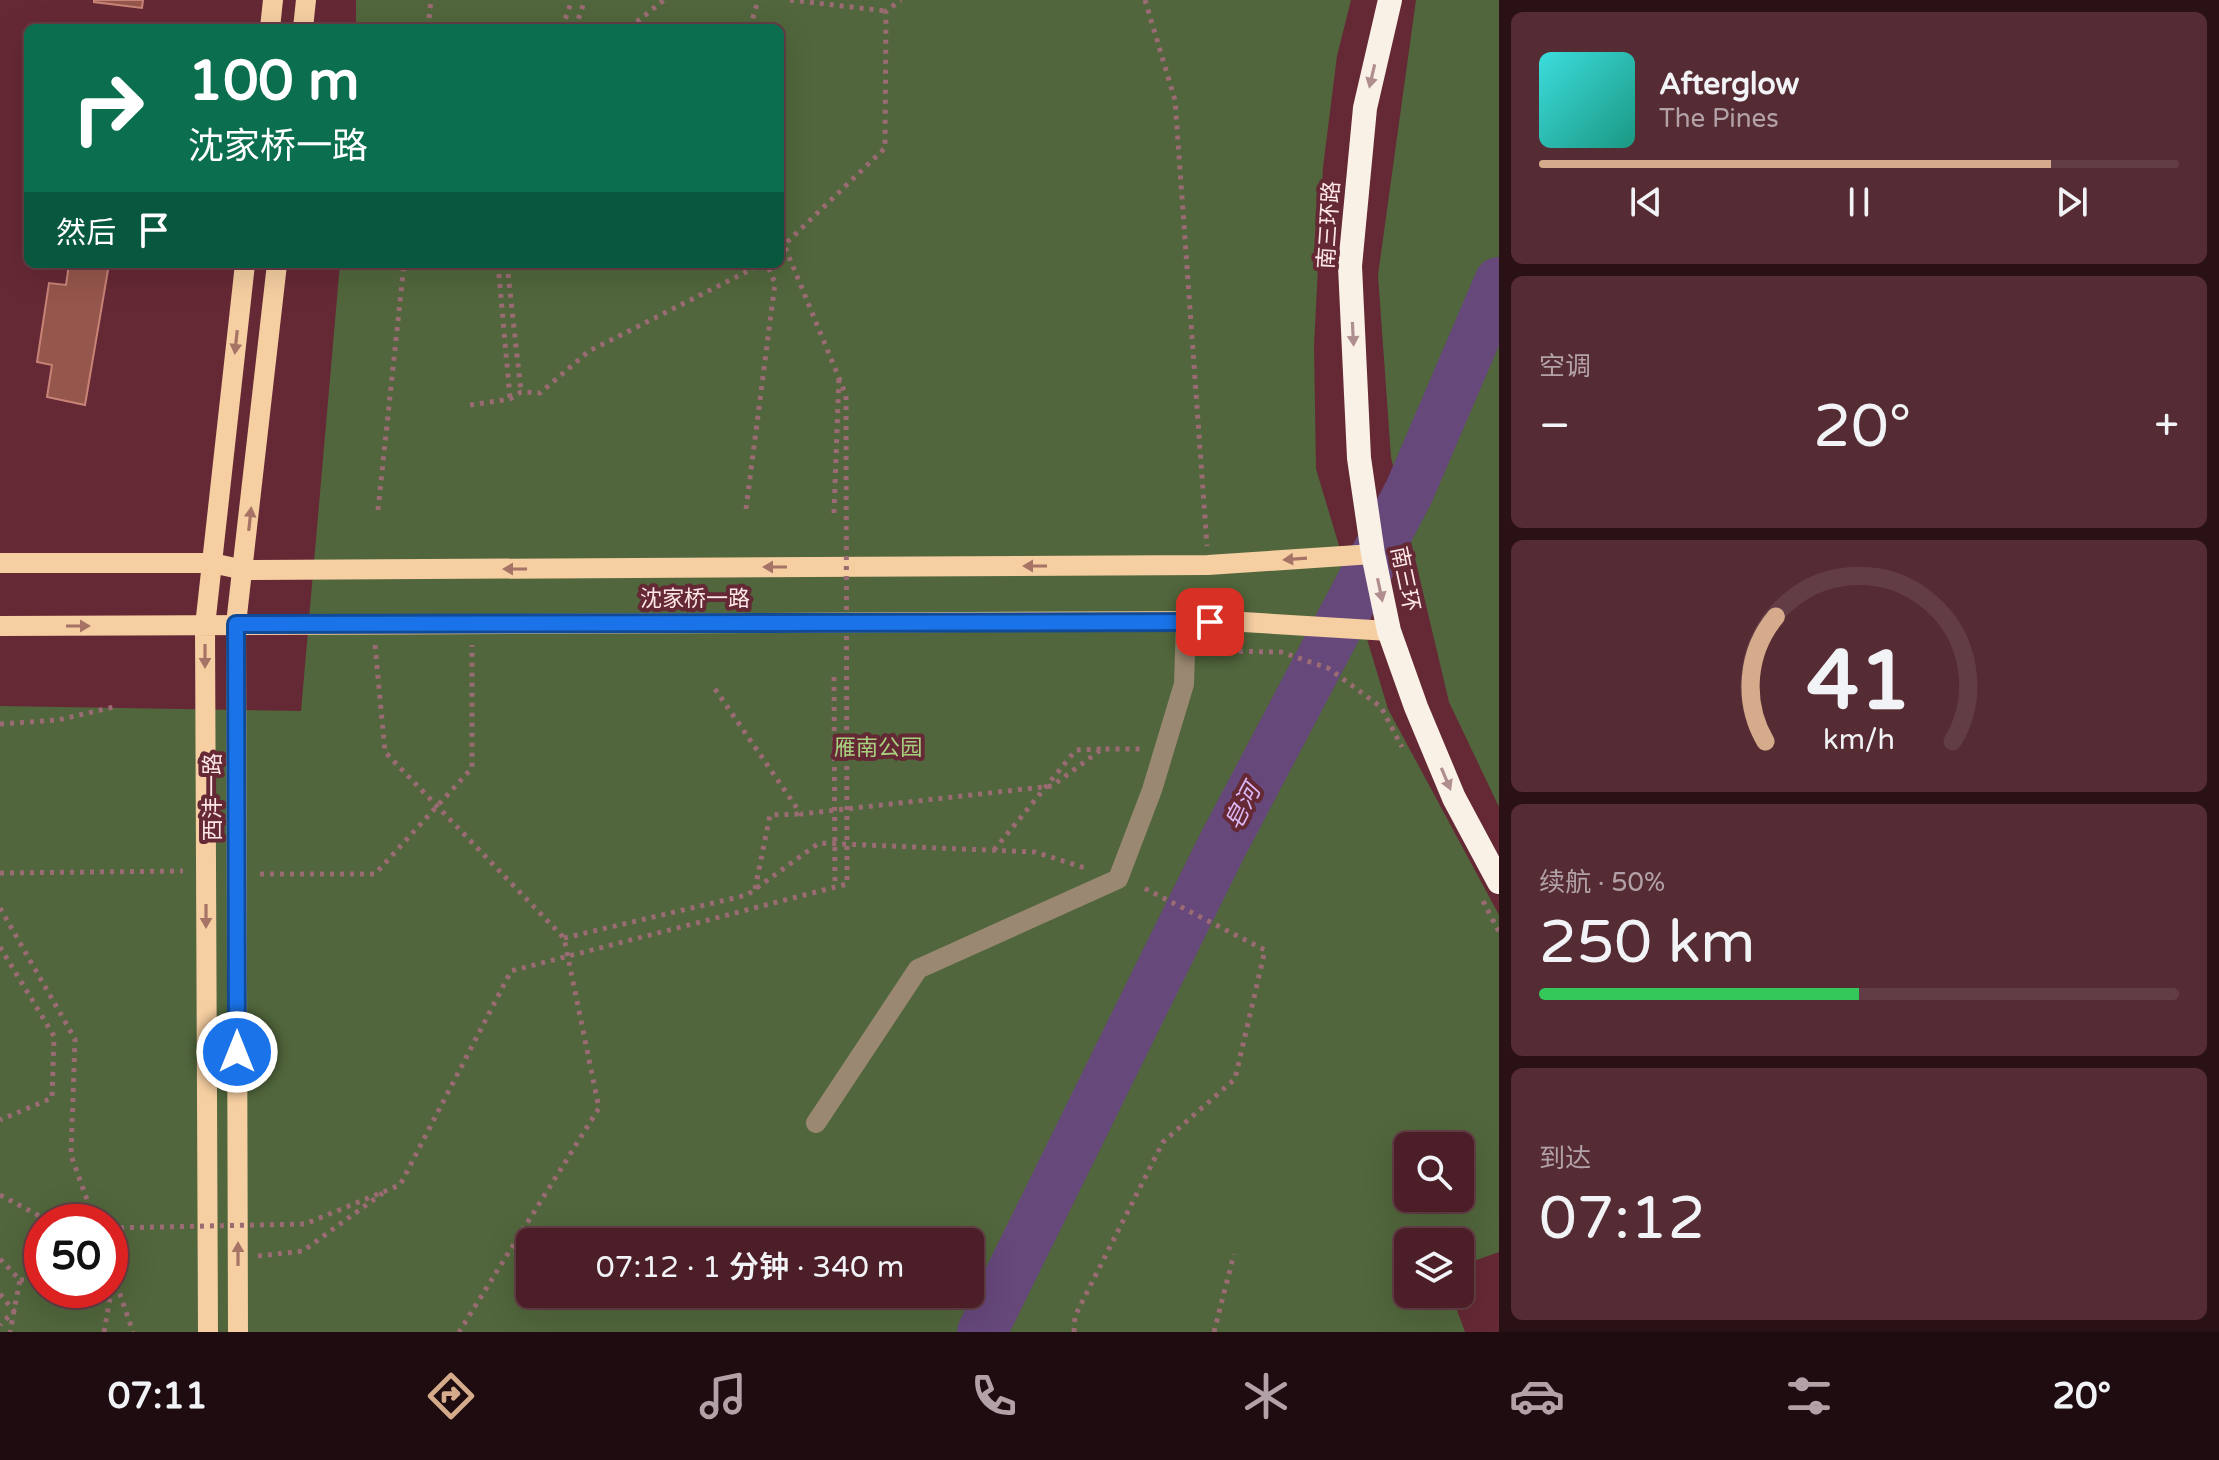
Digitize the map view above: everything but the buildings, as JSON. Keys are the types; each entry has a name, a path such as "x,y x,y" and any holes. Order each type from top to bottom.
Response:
{"highway":[{"name":"南三环路","path":"1359,458 1350,266 1365,108 1390,0"},
{"name":"南三环","path":"1359,458 1373,554 1389,631 1416,707 1454,798 1499,882"}],"main road":[{"path":"270,24 273,0"},
{"path":"303,24 306,0"},
{"name":"西沣一路","path":"208,1332 205,626 245,268"},
{"name":"西沣一路","path":"238,1332 236,624 277,268"},
{"name":"沈家桥一路","path":"0,563 212,563 244,570 1208,565 1373,554"},
{"name":"沈家桥一路","path":"0,626 1218,622 1389,631"}],"lane":[{"path":"816,1123 918,969 1118,879 1152,790 1184,684 1186,622"}],"path":[{"path":"428,24 431,0"},
{"path":"563,24 572,0"},
{"path":"576,24 585,0"},
{"path":"634,24 664,0"},
{"path":"751,24 758,0"},
{"path":"790,0 886,11 901,0"},
{"path":"1145,0 1175,100 1208,565"},
{"path":"784,245 885,148 886,11"},
{"path":"128,1228 305,1224 400,1185 511,971 847,884 846,395 784,245"},
{"path":"378,510 404,268"},
{"path":"498,268 510,399"},
{"path":"507,268 521,392"},
{"path":"470,405 510,399 521,392 540,393 589,351 756,268"},
{"path":"746,509 775,283 766,268"},
{"path":"834,513 839,376"},
{"path":"1218,622 1209,652 1281,652 1328,668"},
{"path":"373,624 385,752 564,938 599,1108 459,1332"},
{"path":"237,874 375,874 472,768 472,624"},
{"path":"834,677 835,887"},
{"path":"715,689 801,814"},
{"path":"0,724 58,720 114,707"},
{"path":"755,889 770,815 1052,786 1102,749"},
{"path":"994,850 1076,750 1164,749"},
{"path":"564,938 747,895 819,843 1035,852 1142,887 1265,950 1235,1079 1163,1142 1075,1316 1074,1332"},
{"path":"0,873 206,870"},
{"path":"0,908 75,1039 71,1155 89,1204"},
{"path":"0,947 54,1036 52,1098 0,1120"},
{"path":"238,1259 303,1251 387,1190"},
{"path":"0,1195 24,1208"},
{"path":"1214,1332 1234,1254"},
{"path":"0,1259 20,1280 24,1280"},
{"path":"10,1332 20,1280"},
{"path":"0,1294 14,1311"},
{"path":"104,1332 107,1308"},
{"path":"124,1308 133,1332"},
{"path":"0,1325 14,1311"}],"green space":[{"name":"雁南公园","path":"356,0 1351,0 1337,56 1323,167 1314,346 1316,469 1388,709 1499,915 1499,1252 1474,1261 1474,1228 1394,1228 1394,1308 1456,1308 1465,1332 0,1332 0,706 301,711 340,268 784,268 784,24 356,24"},
{"path":"1416,0 1499,0 1499,807 1449,702 1391,457 1378,275"}],"waterway":[{"name":"皂河","path":"982,1332 1221,848 1409,492 1499,282"}],"route":[{"path":"237,1052 236,624 1210,622"}]}
